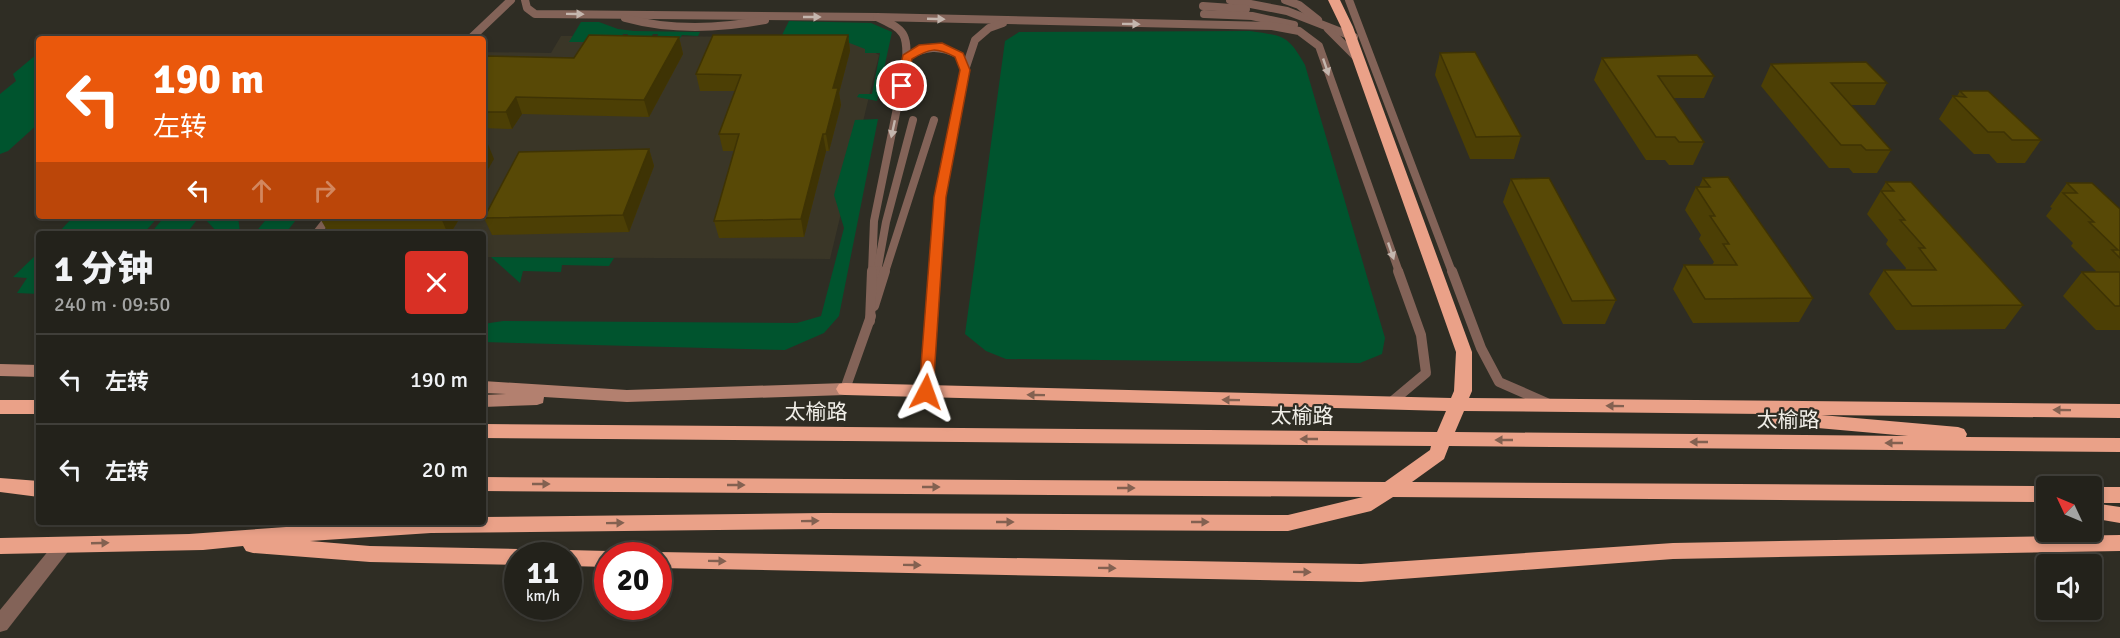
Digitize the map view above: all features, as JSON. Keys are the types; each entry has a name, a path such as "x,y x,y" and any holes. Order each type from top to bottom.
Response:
{"highway":[{"path":"486,524 823,521 1288,523 1371,503 1437,454 1462,391 1464,352 1358,59 1334,0"},
{"path":"846,389 1389,404 2120,411"},
{"path":"1649,406 2076,445"},
{"path":"0,407 36,407"},
{"name":"太榆路","path":"486,431 2120,445"},
{"path":"486,484 2036,494"},
{"path":"0,485 36,487"},
{"path":"1995,494 2036,500"},
{"path":"2102,495 2120,495"},
{"path":"2102,512 2120,515"},
{"path":"0,546 193,541 431,525"},
{"path":"193,541 370,554 504,557"},
{"path":"672,560 1361,573 1673,551 2120,543"}],"main road":[{"path":"0,370 36,371"},
{"path":"486,387 627,396"},
{"path":"486,401 846,389"}],"street":[{"path":"0,624 63,544"}],"lane":[{"path":"473,36 511,0"},
{"path":"525,0 527,8 535,14 877,17 1297,28"},
{"path":"1230,0 1287,11 1365,41"},
{"path":"1285,0 1299,5 1326,26 1358,59"},
{"path":"1350,0 1481,348 1499,382 1552,405"},
{"path":"1204,10 1252,16 1297,28 1319,45 1421,336 1426,373 1389,404"},
{"path":"617,15 645,25 702,28 753,23 780,16"},
{"path":"870,321 874,221 907,57 908,40 901,28 877,17"},
{"path":"926,392 940,197 965,70 975,40 989,28 1009,21"},
{"path":"907,57 923,47 942,46 959,55 965,70"},
{"path":"870,321 886,222 913,120"},
{"path":"846,389 934,120"},
{"path":"318,231 328,219"}],"shaded area":[{"path":"561,36 847,37 879,55 830,259 486,257 486,231 325,231 334,219 486,219 486,52 551,53"}],"green space":[{"path":"789,21 871,23 892,32 877,101 857,97 859,94 872,94 880,53 865,53 865,49 847,42 849,36 782,35"},
{"path":"581,22 599,22 618,29 634,31 700,32 698,36 682,35 677,43 655,43 658,34 653,34 648,43 624,42 628,34 623,34 618,42 569,42"},
{"path":"1250,31 1271,34 1289,42 1305,65 1385,338 1382,354 1360,363 1006,359 986,351 965,334 1005,41 1019,32"},
{"path":"36,55 36,126 8,151 0,154 0,94 16,81 13,74"},
{"path":"878,119 839,316 824,333 785,350 486,342 486,324 503,321 797,323 821,316 844,228 834,195 855,120"},
{"path":"71,219 156,219 146,231 60,231"},
{"path":"162,219 198,219 188,231 152,231"},
{"path":"205,219 238,219 240,231 216,231"},
{"path":"266,219 297,219 287,231 256,231"},
{"path":"36,255 36,294 17,293 27,278 13,277"},
{"path":"491,257 614,258 609,266 562,265 561,272 523,271 520,283"}],"building":[{"path":"589,35 679,37 644,100 516,97 506,112 486,112 486,56 574,58"},
{"path":"713,35 848,35 833,88 838,88 826,134 823,134 801,219 714,221 739,134 719,134 741,75 696,74"},
{"path":"1475,52 1521,136 1476,137 1440,53"},
{"path":"1697,55 1714,76 1658,76 1704,142 1679,142 1675,137 1656,137 1602,58"},
{"path":"1866,62 1887,83 1831,83 1891,150 1866,150 1861,145 1841,145 1771,64"},
{"path":"1960,91 1988,91 2041,140 2012,140 2004,132 1988,132 1953,96 1966,97"},
{"path":"649,149 623,215 486,218 519,152"},
{"path":"1728,177 1813,298 1705,299 1684,265 1737,265 1723,244 1729,244 1710,216 1715,216 1696,187 1710,187 1703,178"},
{"path":"1549,178 1616,300 1572,301 1511,179"},
{"path":"1886,182 1911,182 2023,305 1912,306 1884,270 1936,270 1919,248 1925,248 1900,220 1905,220 1881,191 1894,191"},
{"path":"2067,183 2092,183 2120,209 2120,258 2112,250 2118,250 2089,222 2094,222 2063,193 2077,193"},
{"path":"322,219 381,219 321,220"},
{"path":"2082,272 2120,272 2120,306 2115,306"}],"route":[{"path":"902,86 907,57 923,47 942,46 959,55 965,70 940,197 926,392"}]}
